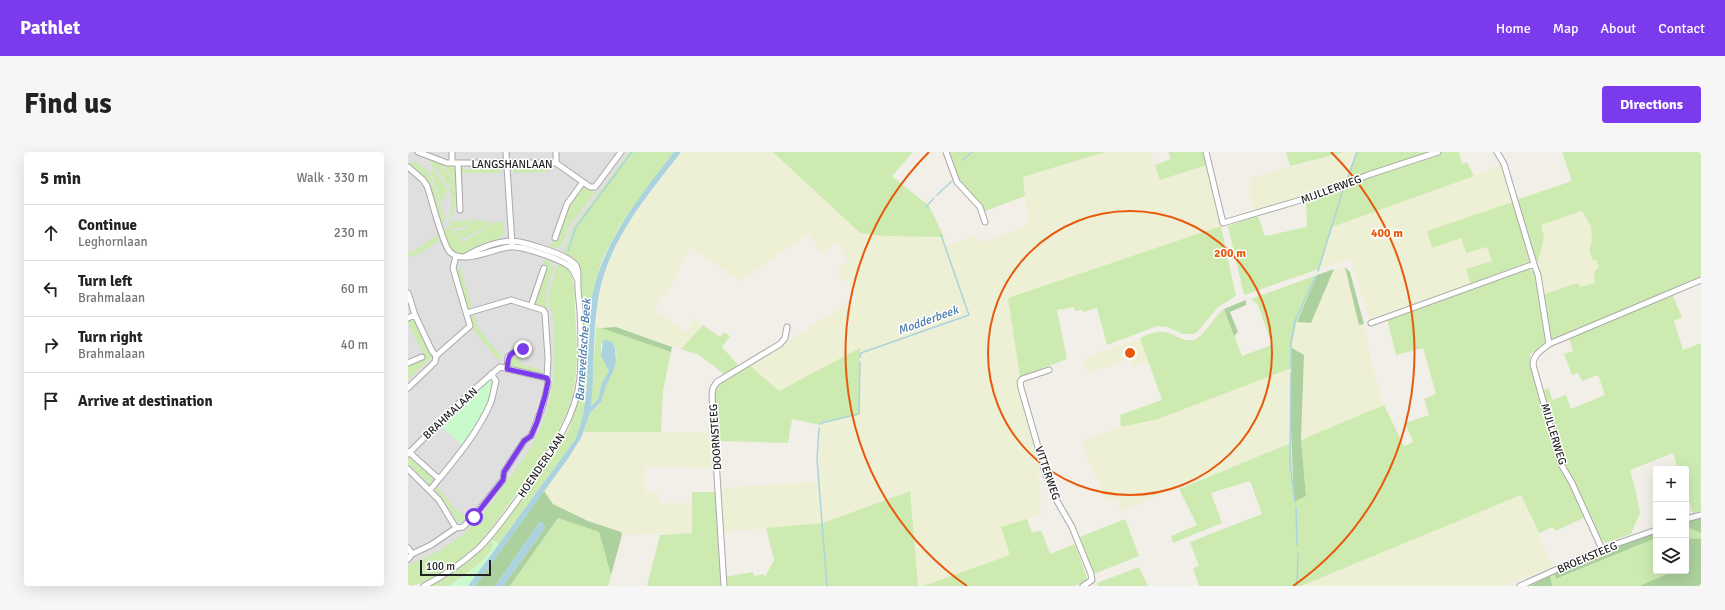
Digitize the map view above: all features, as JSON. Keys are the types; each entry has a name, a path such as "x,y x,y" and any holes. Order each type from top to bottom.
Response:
{"street":[{"name":"LANGSHANLAAN","path":"418,152 447,163 455,164 556,163 583,182"},
{"path":"452,152 455,164"},
{"path":"408,167 423,180 427,186 446,246 450,252 456,256 475,256 512,244 506,152"},
{"path":"556,152 556,163"},
{"path":"554,238 567,204 583,182 590,188 595,187 620,152"},
{"path":"946,152 957,182 980,207 985,222"},
{"name":"MIJLLERWEG","path":"1206,152 1223,224 1324,193 1368,175 1438,152"},
{"path":"1497,152 1504,164 1538,275 1549,344"},
{"name":"LANGSHANLAAN","path":"455,164 460,210"},
{"name":"HOENDERLAAN","path":"424,586 442,576 466,559 493,533 555,446 566,426 578,392 580,377 581,334 578,270 567,258 522,242 512,244"},
{"path":"408,388 435,362 436,356 469,327 470,322 453,268 456,256"},
{"path":"1371,323 1534,264"},
{"path":"531,306 544,268"},
{"name":"MIJLLERWEG","path":"1602,549 1572,483 1561,464 1533,365 1533,360 1535,355 1549,344 1701,280"},
{"path":"408,297 432,351 436,356"},
{"path":"408,559 412,554 431,545 456,528 463,527 486,502 503,480 504,472 524,441 531,436 542,408 548,384 546,316 543,310 511,300 467,313"},
{"path":"408,318 415,315"},
{"name":"DOORNSTEEG","path":"724,586 712,396 713,388 717,382 780,344 785,338 786,327"},
{"path":"523,349 515,351 509,355 507,369 547,378"},
{"path":"408,363 422,357"},
{"name":"BRAHMALAAN","path":"439,479 409,453 422,439 500,367 507,369"},
{"name":"VITTERWEG","path":"1049,370 1022,379 1020,382 1046,475 1057,501 1072,527 1091,574 1092,580 1083,586"},
{"name":"BRAHMALAAN","path":"430,490 474,432 490,403 496,381 492,374"},
{"path":"408,469 430,490 456,528"},
{"path":"1689,519 1701,514"},
{"name":"BROEKSTEEG","path":"1520,586 1602,549 1653,531"},
{"path":"408,548 412,554"}],"shaded area":[{"path":"408,152 634,152 567,252 571,390 492,523 408,578"}],"green space":[{"path":"629,152 674,152 618,229 602,260 594,288 589,319 587,401 583,419 575,440 499,544 492,540 493,546 487,556 449,586 431,586 468,562 486,546 558,448 569,429 583,379 584,346 579,269 563,254 573,227"},
{"path":"681,152 773,152 860,233 886,236 944,237 947,245 977,235 980,243 1028,225 1023,177 1105,152 1150,152 1160,180 1207,165 1221,226 1009,298 1020,377 1017,382 1017,387 1042,467 1038,469 1041,513 1023,521 1001,527 1011,555 923,586 918,586 909,491 823,523 723,532 720,488 820,481 818,445 821,422 859,415 860,348 779,391 749,365 858,297 838,272 848,260 836,243 821,253 808,234 740,281 692,248 679,264 680,272 654,310 685,332 694,319 703,325 681,349 616,327 596,327 599,294 615,247 628,223"},
{"path":"773,152 913,152 892,176 929,206 944,237 886,236 860,233"},
{"path":"949,152 1105,152 1023,177 1025,196 985,211 959,179"},
{"path":"1168,152 1203,152 1207,165 1160,180 1155,165 1171,159"},
{"path":"1286,152 1345,152 1290,166"},
{"path":"1345,152 1356,152 1345,184 1254,212 1248,191 1250,188 1249,178"},
{"path":"1356,152 1428,152 1373,171 1345,184"},
{"path":"1441,152 1459,152 1462,164 1467,162 1474,176 1332,227 1319,269 1244,295 1228,226 1258,216 1265,236 1307,227 1306,200"},
{"path":"1562,152 1701,152 1701,276 1553,340 1550,338 1542,295 1577,283 1580,287 1595,283 1594,272 1599,267 1596,260 1593,260 1589,250 1592,241 1591,226 1582,211 1541,225 1544,237 1538,261 1535,262 1516,200 1572,181"},
{"path":"431,160 453,166 455,168 455,205 451,219 453,222 473,219 464,228 452,228 449,224 452,199 449,189 453,177 444,167 434,168 429,161"},
{"path":"416,162 429,172 445,218 442,227 430,186 423,176 409,165"},
{"path":"527,165 527,169 537,169 537,166 539,165 539,169 548,169 548,172 514,173 513,166 515,166 516,169 525,169 525,166"},
{"path":"1502,165 1513,202 1461,238 1487,247 1492,261 1466,269 1470,284 1468,287 1371,320 1368,316 1352,264 1347,260 1319,269 1332,227"},
{"path":"463,166 463,169 498,169 499,166 500,173 460,173 460,167"},
{"path":"443,168 452,177 448,187 436,169"},
{"path":"433,169 441,179 447,191 442,204 430,170"},
{"path":"586,187 595,192 569,226 561,247 549,248 552,242 555,242 560,234 570,205 581,188"},
{"path":"1513,202 1529,262 1470,284 1466,269 1492,261 1487,247 1466,253 1461,238 1432,248 1427,231"},
{"path":"1582,211 1591,226 1592,241 1589,250 1593,260 1596,259 1599,268 1594,272 1595,283 1579,287 1577,283 1542,295 1535,262 1540,225"},
{"path":"475,219 494,223 462,239 453,230 464,230"},
{"path":"497,222 503,222 504,235 498,238 499,241 474,248 466,254 457,253 450,248 444,231 448,226 462,242"},
{"path":"1221,226 1236,296 1218,307 1198,331 1194,334 1183,334 1168,327 1157,326 1107,345 1097,308 1083,312 1083,310 1075,311 1074,307 1057,310 1067,359 1020,377 1008,298"},
{"path":"437,235 439,241 421,253 408,257 408,253 416,250"},
{"path":"546,258 554,268 548,283 545,298 548,308 547,310 536,306 534,302 548,267 543,265"},
{"path":"559,262 569,272 574,284 577,347 575,383 569,407 564,419 552,442 538,463 497,521 477,545 445,571 435,577 426,582 408,586 408,566 442,549 462,535 481,517 528,452 541,428 547,411 554,379 553,315 547,297"},
{"path":"460,267 472,307 467,309 455,268"},
{"path":"1345,267 1359,325 1364,324 1371,361 1384,405 1301,440 1304,355 1292,348 1296,324 1297,322 1311,323 1334,269"},
{"path":"1345,267 1350,272 1364,324 1359,325"},
{"path":"1334,269 1311,323 1297,322 1317,275"},
{"path":"1529,269 1535,273 1546,339 1542,349 1530,354 1531,363 1566,475 1586,517 1555,531 1553,527 1539,533 1521,495 1301,586 1199,586 1193,568 1199,566 1190,542 1262,514 1250,481 1211,493 1222,523 1173,543 1171,536 1197,525 1179,489 1291,443 1294,501 1306,496 1301,440 1384,405 1404,446 1413,442 1405,423 1429,415 1424,399 1436,394 1423,348 1396,355 1387,319"},
{"path":"1317,275 1296,324 1292,344 1292,368 1158,419 1121,427 1120,415 1162,400 1140,338 1161,332 1187,340 1196,339 1224,309 1242,356 1272,345 1258,305 1251,299"},
{"path":"1672,294 1682,317 1674,321 1683,350 1701,343 1701,511 1693,513 1689,500 1689,466 1677,466 1673,453 1630,470 1640,513 1631,534 1605,543 1600,538 1577,488 1561,460 1542,391 1549,388 1552,400 1566,395 1571,409 1605,395 1598,375 1582,381 1578,373 1572,375 1564,354 1573,351 1569,337"},
{"path":"1246,300 1246,305 1230,312 1238,332 1234,336 1224,309"},
{"path":"474,315 478,328 502,357 498,360 472,328 470,317"},
{"path":"413,318 416,321 415,322 433,360 432,362 429,359 408,380 408,365 425,357 408,323 408,320"},
{"path":"703,325 720,337 724,332 730,336 722,347 739,366 724,374 699,355 681,349"},
{"path":"596,327 671,352 663,391 661,432 583,432 589,415 601,402 613,370 616,357 614,345 610,341 601,344 601,356 609,371 602,383 598,399 591,407"},
{"path":"616,327 672,347 671,352 601,328"},
{"path":"1140,338 1149,361 1133,367 1130,359 1087,374 1083,358"},
{"path":"860,348 859,415 821,422 820,425 792,419 788,443 718,441 714,401 715,393 720,382 749,365 779,391"},
{"path":"1292,348 1304,355 1301,440 1306,496 1294,502 1290,405"},
{"path":"518,352 522,352 519,364 542,370 542,375 510,367 509,359 511,357 513,359 520,356"},
{"path":"1292,368 1290,405 1291,443 1122,511 1117,498 1107,503 1081,441 1129,424 1158,419"},
{"path":"490,379 492,379 493,386 488,403 462,445 440,425"},
{"path":"583,432 712,432 714,469 700,469 700,467 645,467 645,493 659,492 660,503 692,503 692,533 622,535 619,531 601,526 553,504 544,491 567,460"},
{"path":"408,457 410,457 434,479 432,484 430,484 408,464"},
{"path":"436,486 452,506 467,518 462,523 458,522 436,490"},
{"path":"544,491 553,504 588,521 621,532 622,535 611,575 599,532 558,518 510,586 503,586 545,528 540,522 495,586 475,586"},
{"path":"910,491 918,586 726,586 725,577 753,572 754,576 764,574 765,577 774,560 766,528 823,523"},
{"path":"692,492 715,492 721,586 647,586 660,535 692,533"},
{"path":"1521,495 1553,566 1505,586 1301,586"},
{"path":"1701,516 1701,533 1689,528 1689,519"},
{"path":"558,518 599,532 611,575 608,586 510,586"},
{"path":"1027,519 1032,533 1041,530 1050,554 1075,544 1088,581 1075,586 923,586 1010,555 1001,527"},
{"path":"1125,519 1139,556 1094,574 1080,537"},
{"path":"1689,528 1701,533 1701,539 1689,538"},
{"path":"1653,531 1653,539 1556,579 1554,572 1579,560"},
{"path":"1689,538 1701,539 1701,586 1639,586 1667,574 1689,574"},
{"path":"491,539 499,544 468,586 449,586 480,564 490,553 493,548"},
{"path":"1653,539 1653,574 1667,574 1639,586 1523,586 1554,572 1557,579"},
{"path":"1139,567 1148,586 1098,586 1097,583"},
{"path":"1550,576 1552,586 1530,586"}],"water":[{"path":"674,152 681,152 643,201 632,218 612,254 604,274 599,294 595,322 591,407 598,399 602,383 609,371 601,356 603,341 607,340 612,342 615,347 616,360 601,402 590,413 581,438 567,460 475,586 468,586 575,440 584,411 587,381 589,320 592,296 598,273 618,230 645,190"},
{"path":"540,522 543,522 545,528 503,586 495,586"}],"waterway":[{"path":"568,251 576,227 632,152"},
{"name":"Modderbeek","path":"963,160 972,152"},
{"path":"1346,182 1357,152"},
{"name":"Modderbeek","path":"937,195 952,181"},
{"path":"1318,271 1343,190"},
{"name":"Modderbeek","path":"926,207 934,198"},
{"name":"Modderbeek","path":"860,357 861,353 969,315 941,235"},
{"path":"1291,369 1291,343 1295,321 1315,277"},
{"name":"Modderbeek","path":"820,424 859,414 860,362"},
{"path":"1291,373 1290,465 1295,502"},
{"name":"Modderbeek","path":"819,428 817,459 827,586"},
{"path":"1296,507 1297,545"},
{"path":"1297,586 1298,553"}],"route":[{"path":"474,517 503,480 504,472 524,441 531,436 542,408 548,384 547,378 507,369 509,355 515,351 523,349"}],"water label":[{"name":"Barneveldsche Beek","path":"583,350"}]}
